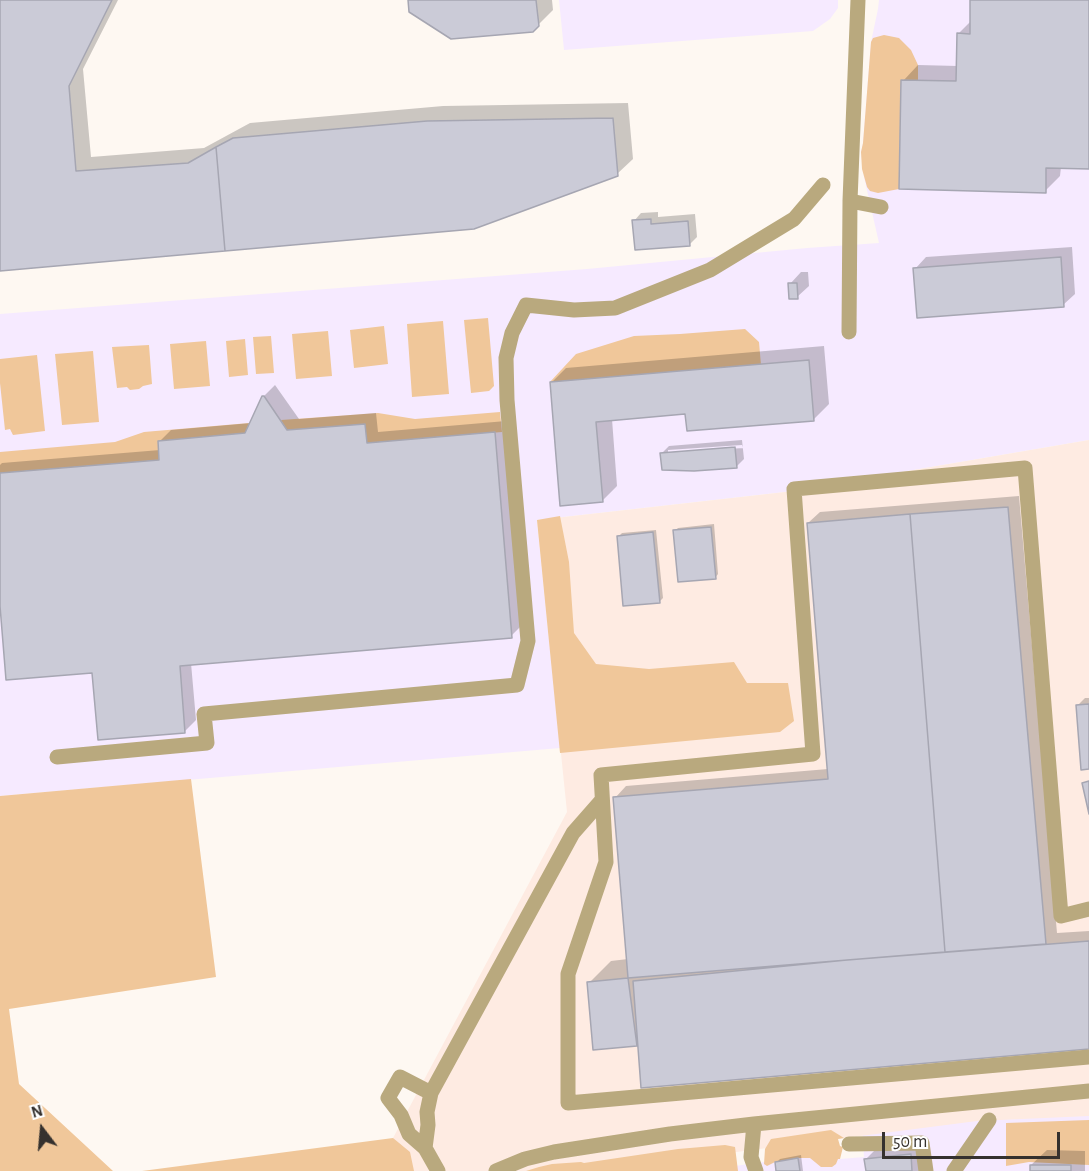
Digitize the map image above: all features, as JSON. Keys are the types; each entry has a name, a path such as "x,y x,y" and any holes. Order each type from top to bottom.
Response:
{"lane":[{"path":"849,332 850,201 858,0"},
{"path":"57,757 207,743 204,714 517,685 528,641 507,400 506,358 512,333 526,305 574,310 615,308 634,301 710,270 794,219 823,185"},
{"path":"850,201 881,207"},
{"path":"1089,909 1061,916 1025,468 794,489 813,754 601,774 606,862 568,974 568,1103 1089,1057"},
{"path":"425,1148 429,1125 427,1112 431,1093 573,833 602,800"},
{"path":"431,1093 400,1077 388,1098 401,1115 409,1134 425,1148 438,1171"},
{"path":"496,1171 554,1152 670,1134 1089,1091"},
{"path":"954,1171 989,1119"},
{"path":"754,1124 751,1157 756,1171"},
{"path":"849,1144 922,1143 926,1171"}],"shaded area":[{"path":"559,0 838,0 838,8 830,19 813,31 564,50"},
{"path":"879,0 1089,0 1089,440 785,492 537,520 560,748 0,796 0,314 587,269 879,243 864,177 861,152 871,42"},
{"path":"884,35 899,38 911,50 918,65 918,81 901,80 899,189 878,193 870,191 867,187 862,169 861,152 871,42 873,38"},
{"path":"488,318 494,386 489,391 471,393 464,320"},
{"path":"443,321 449,394 412,397 407,324"},
{"path":"384,326 388,364 354,368 350,330"},
{"path":"745,329 759,342 761,365 550,382 576,354 634,336"},
{"path":"328,331 332,376 296,379 292,334"},
{"path":"271,336 274,373 256,374 253,337"},
{"path":"245,339 248,375 229,377 226,341"},
{"path":"206,341 210,386 174,389 170,344"},
{"path":"149,345 152,384 139,389 117,388 112,347"},
{"path":"93,351 99,422 62,425 55,354"},
{"path":"37,355 45,431 13,435 10,429 5,430 0,359"},
{"path":"500,412 502,432 367,443 365,424 287,430 281,420 378,413 415,419"},
{"path":"249,423 245,433 158,441 159,460 0,473 0,452 115,442 144,432"},
{"path":"1089,440 1089,1116 977,1121 589,1171 409,1171 393,1138 567,812 537,520 785,492"},
{"path":"560,516 569,562 574,633 596,664 649,669 734,662 747,683 788,683 794,721 780,732 560,753 537,520"},
{"path":"191,779 216,977 9,1009 19,1084 113,1171 0,1171 0,796"},
{"path":"1089,1112 1089,1171 698,1171 837,1152 840,1159 864,1157 862,1126"},
{"path":"1089,1120 1089,1165 1029,1162 1006,1166 1006,1123"},
{"path":"831,1130 844,1138 838,1139 840,1146 843,1147 840,1159 832,1167 821,1167 810,1158 775,1162 767,1166 764,1164 765,1149 771,1139"},
{"path":"393,1138 410,1152 414,1171 142,1171"},
{"path":"725,1145 735,1147 738,1171 526,1171 552,1164 584,1163 678,1149"}],"building":[{"path":"0,0 112,0 69,86 76,171 188,163 216,147 225,251 0,271"},
{"path":"408,0 536,0 539,26 533,32 451,39 409,12"},
{"path":"970,0 1089,0 1089,169 1046,168 1046,193 899,189 901,80 956,81 957,33 970,34"},
{"path":"613,118 618,176 474,229 225,251 216,147 233,138 427,121"},
{"path":"651,219 651,224 688,221 690,246 635,250 632,220"},
{"path":"1061,257 1064,307 917,318 913,268"},
{"path":"788,283 797,283 798,299 789,299"},
{"path":"809,360 814,421 687,431 685,414 596,422 603,502 560,506 550,382"},
{"path":"262,396 287,430 365,424 367,443 495,432 512,638 180,666 185,733 98,740 92,673 6,680 0,606 0,473 159,460 158,441 245,433"},
{"path":"735,447 737,468 694,471 662,470 660,453"},
{"path":"1008,507 1046,944 945,952 910,514"},
{"path":"910,514 945,952 628,978 613,797 828,779 807,523"},
{"path":"711,527 716,579 678,582 673,530"},
{"path":"653,532 660,603 623,606 617,536"},
{"path":"1089,704 1089,769 1081,770 1076,705"},
{"path":"1089,781 1089,814 1082,783"},
{"path":"1089,941 1089,1049 641,1088 633,981 847,960"},
{"path":"628,978 637,1046 593,1050 587,982"},
{"path":"911,1154 912,1171 866,1171 864,1159"},
{"path":"798,1158 800,1171 776,1171 775,1162"},
{"path":"1030,1165 1071,1165 1071,1171 1030,1171"}]}
